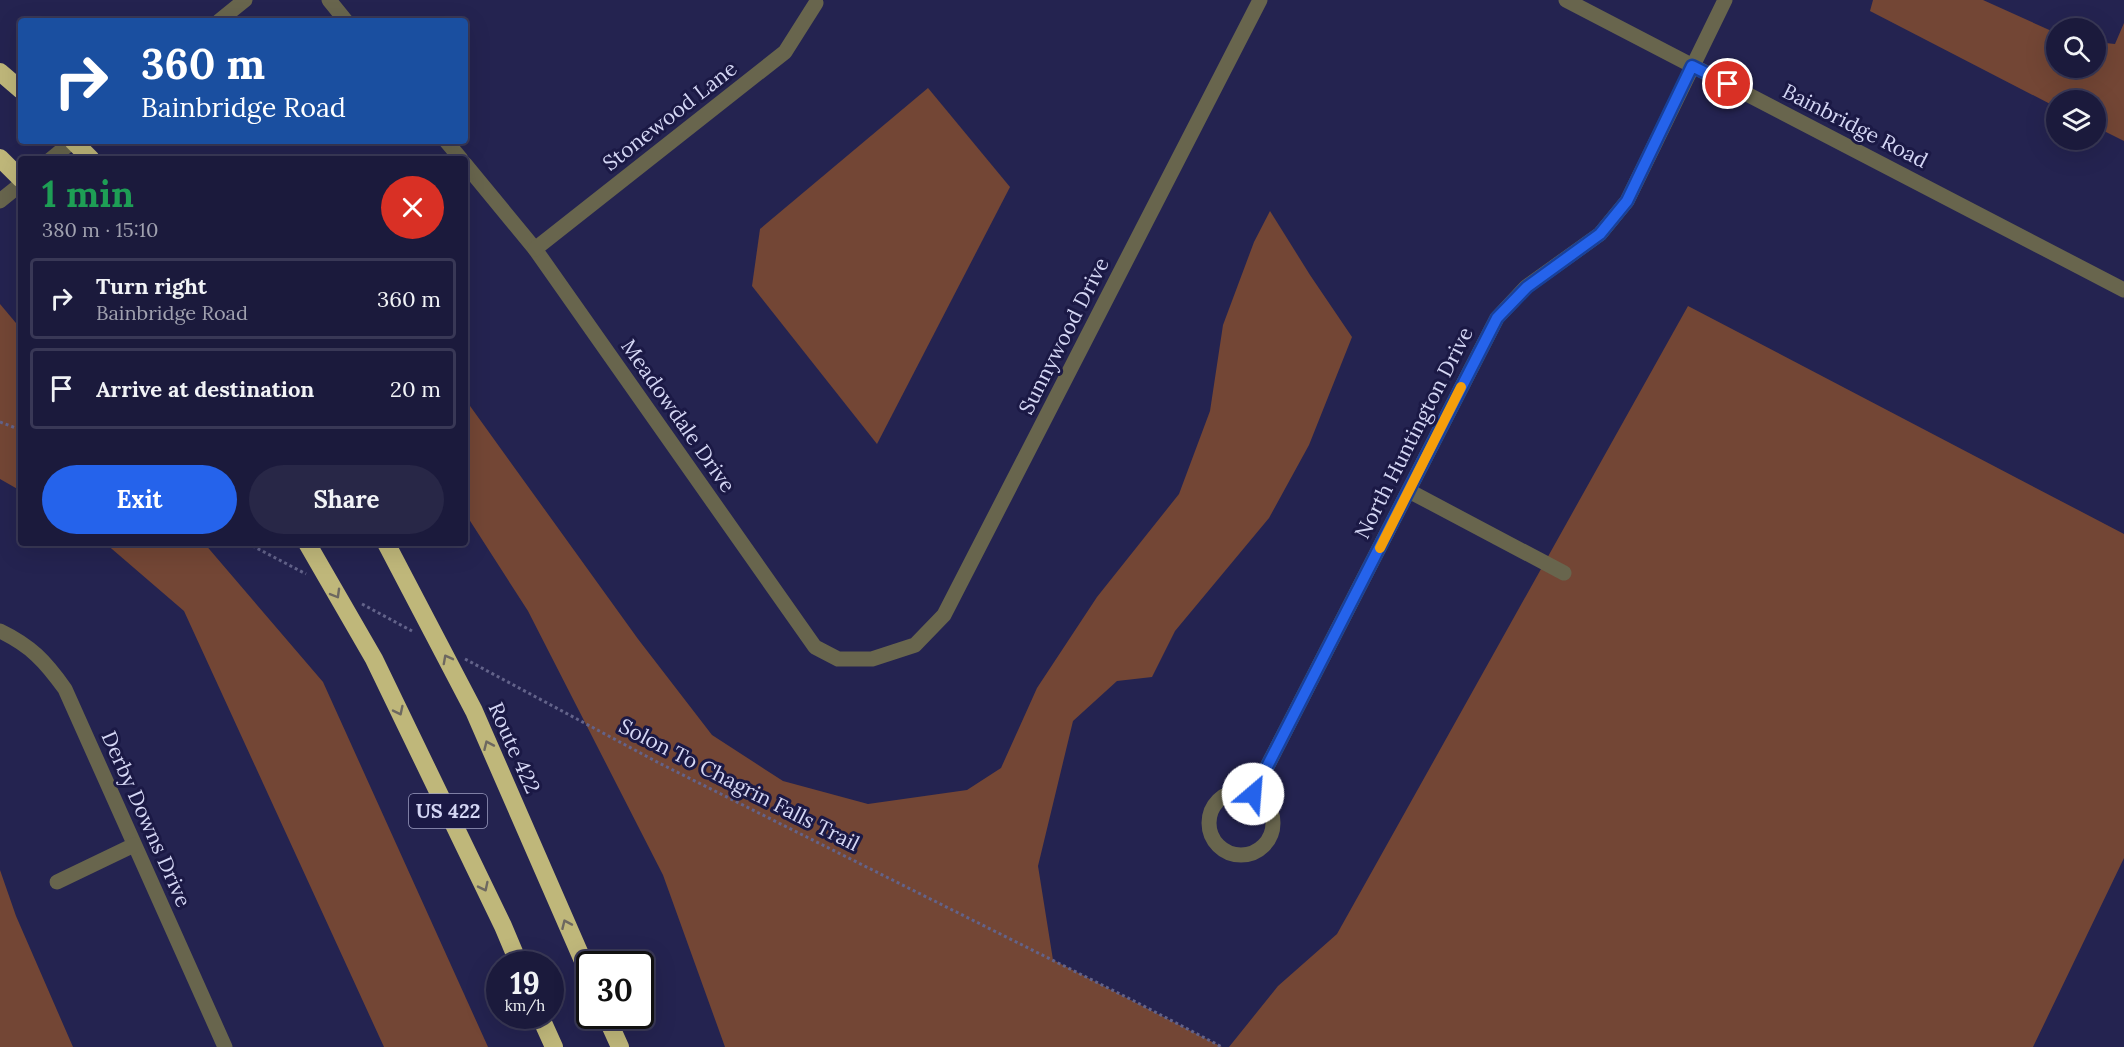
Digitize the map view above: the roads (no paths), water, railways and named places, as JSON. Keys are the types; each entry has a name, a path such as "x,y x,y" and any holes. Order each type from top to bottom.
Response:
{"highway":[{"path":"0,72 18,87"},
{"path":"76,144 88,156"},
{"path":"0,158 18,179"},
{"name":"US 422","path":"309,546 374,659 514,951"},
{"name":"Route 422","path":"388,546 474,711 579,951"},
{"path":"546,1029 554,1047"},
{"path":"612,1029 620,1047"}],"street":[{"path":"223,18 245,0"},
{"path":"329,0 344,18"},
{"name":"Sunnywood Drive","path":"873,659 915,645 944,615 1260,0"},
{"name":"Bainbridge Road","path":"1566,0 2124,290"},
{"name":"North Huntington Drive","path":"1253,794 1497,318 1527,287 1600,234 1627,201 1725,0"},
{"name":"Stonewood Lane","path":"535,249 786,52 816,3"},
{"path":"55,156 69,144"},
{"path":"448,144 458,156"},
{"name":"Meadowdale Drive","path":"468,168 535,249 815,647 837,659 873,659"},
{"path":"0,201 18,185"},
{"path":"1409,491 1564,573"},
{"name":"Derby Downs Drive","path":"0,631 22,642 47,664 65,689 225,1047"},
{"path":"1244,791 1253,794 1269,808 1272,829 1269,838 1253,852 1243,855 1223,850 1215,843 1210,833 1210,813 1223,796 1244,791"},
{"path":"57,882 134,845"}]}
